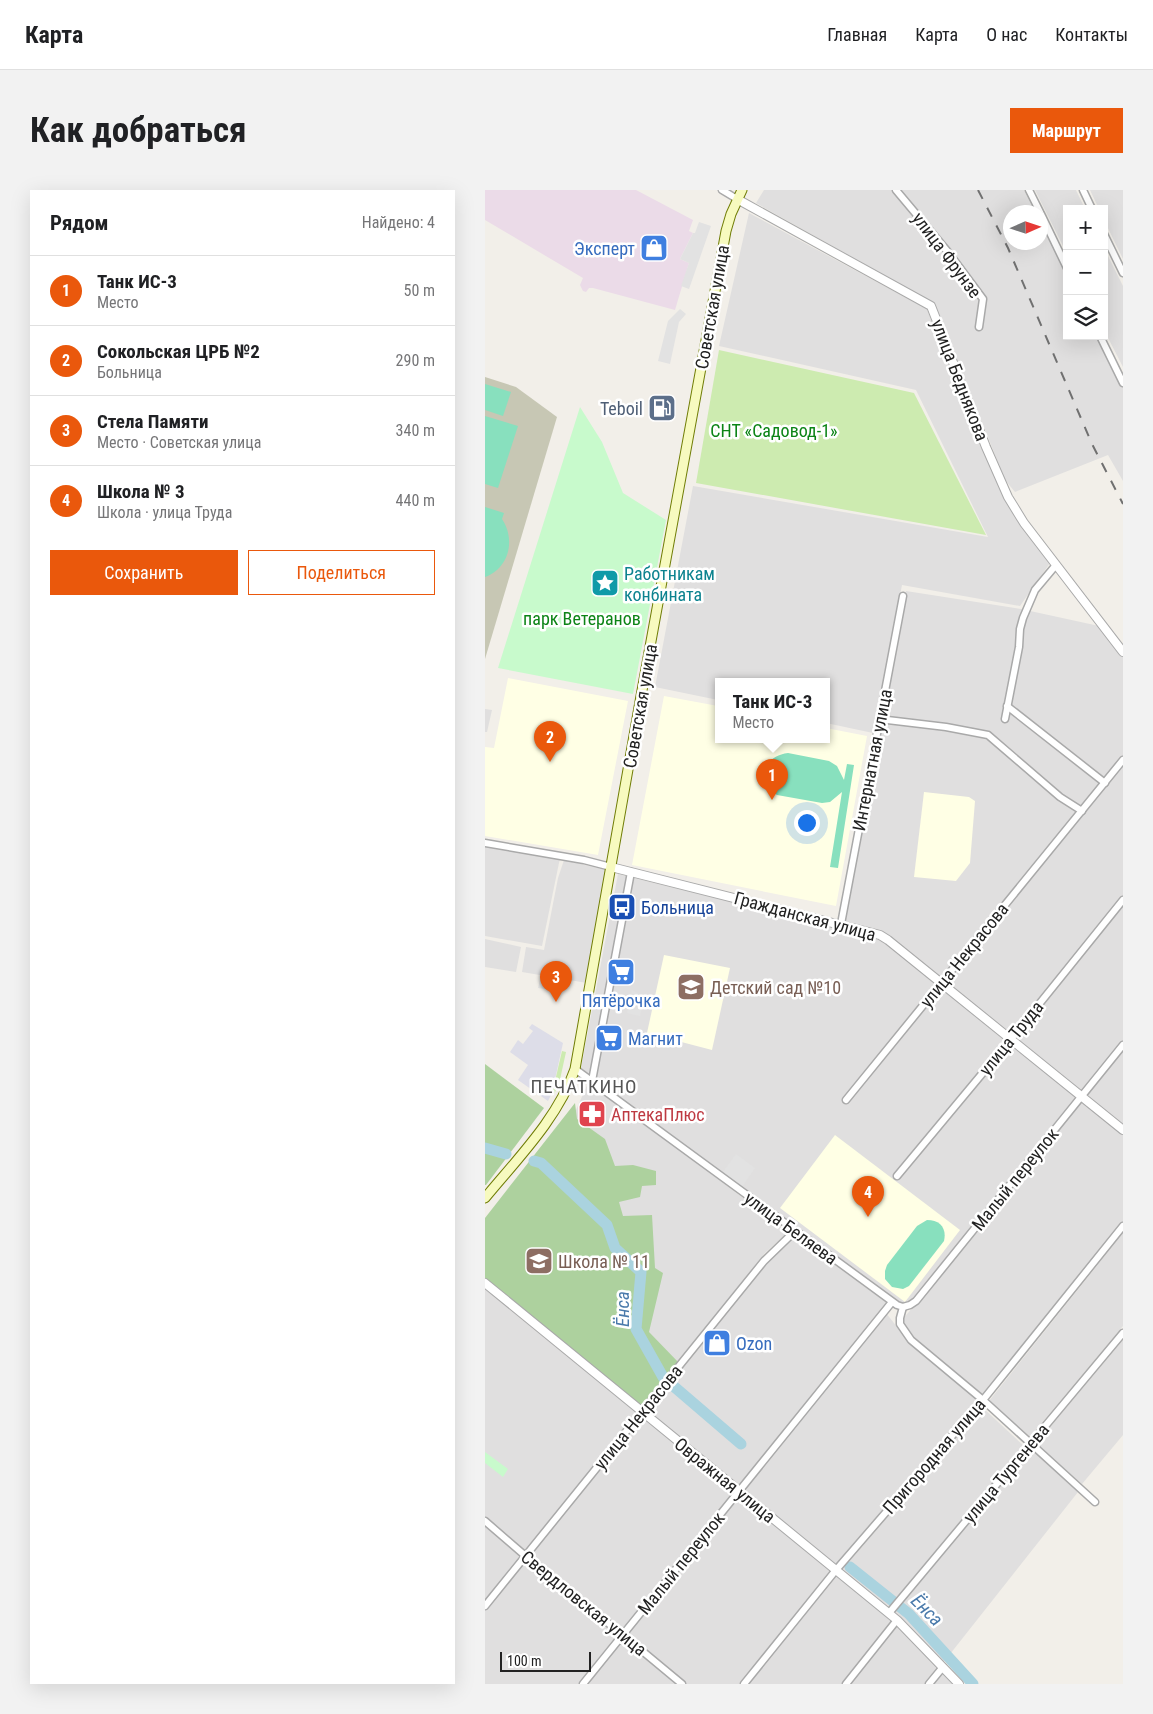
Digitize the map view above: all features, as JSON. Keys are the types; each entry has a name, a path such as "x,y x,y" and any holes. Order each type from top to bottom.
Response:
{"main road":[{"name":"Советская улица","path":"485,1198 553,1114 564,1097 575,1069 724,238 731,214 742,190"}],"street":[{"name":"улица Беднякова","path":"722,190 931,306 986,447 1008,497 1023,523 1123,652"},
{"name":"улица Фрунзе","path":"895,190 947,252 983,299 979,327"},
{"path":"1029,190 1036,205"},
{"path":"1083,190 1090,205"},
{"path":"1048,229 1063,260"},
{"path":"1108,242 1123,273"},
{"path":"1102,340 1123,383"},
{"path":"1005,719 1023,618 1035,590 1056,565"},
{"name":"Интернатная улица","path":"841,924 903,596"},
{"path":"1007,706 1105,783"},
{"path":"879,719 946,727 988,735 1060,796 1082,811"},
{"name":"улица Некрасова","path":"846,1100 1123,760"},
{"name":"Гражданская улица","path":"485,843 584,860 872,932 888,940 1123,1130"},
{"path":"592,1081 631,872"},
{"name":"улица Труда","path":"897,1176 1123,900"},
{"name":"Малый переулок","path":"903,1307 916,1301 1123,1045"},
{"name":"улица Беляева","path":"575,1069 897,1306 903,1307"},
{"name":"Пригородная улица","path":"744,1684 835,1570 983,1400 1123,1226"},
{"name":"улица Некрасова","path":"485,1606 764,1261 795,1231"},
{"name":"Овражная улица","path":"485,1283 889,1613 959,1684"},
{"name":"Малый переулок","path":"583,1684 892,1302"},
{"path":"903,1307 900,1324 911,1340 983,1400 1095,1502"},
{"name":"улица Тургенева","path":"889,1613 1123,1333"},
{"name":"Свердловская улица","path":"485,1521 544,1572 682,1684"},
{"path":"846,1684 897,1620"},
{"path":"929,1684 943,1667"}],"shaded area":[{"path":"485,190 636,190 693,220 689,231 693,233 680,259 689,263 675,310 593,288 589,288 586,292 583,291 580,285 583,278 485,220"},
{"path":"764,190 1024,190 1032,205 1003,205 1003,250 1048,250 1048,237 1063,268 1063,340 1099,340 1123,388 1123,481 1108,455 1015,492 1005,480 935,304 756,203"},
{"path":"1035,190 1076,190 1083,205 1063,205 1063,246 1048,216 1048,205 1042,205"},
{"path":"1090,190 1123,190 1123,259 1108,228 1108,205 1097,205"},
{"path":"749,213 927,309 977,438 1005,499 1020,525 1050,563 1020,606 902,585 873,733 830,724 830,678 715,678 715,699 655,687 693,486 988,537 916,390 719,346"},
{"path":"699,222 711,226 689,289 681,286 689,263 680,259"},
{"path":"1108,256 1123,286 1123,367 1108,338"},
{"path":"680,309 686,314 679,322 670,364 658,361 668,321"},
{"path":"485,377 516,387 557,417 485,659"},
{"path":"906,591 1021,609 1099,626 1123,657 1123,756 1081,808 1061,794 989,732 945,723 883,716"},
{"path":"508,678 628,701 598,855 485,836 485,747 494,748"},
{"path":"664,696 715,705 715,743 830,743 830,729 867,736 836,906 632,865"},
{"path":"485,709 492,710 487,732 485,732"},
{"path":"881,722 987,739 1058,799 1079,812 942,979 882,933 844,922"},
{"path":"1123,763 1123,896 1011,1035 945,982"},
{"path":"924,792 969,797 975,801 970,863 956,881 914,877"},
{"path":"485,844 560,858 542,946 485,936"},
{"path":"564,860 606,870 587,983 522,972 526,947 544,950 558,878"},
{"path":"618,874 879,938 1078,1097 914,1300 907,1305 898,1304 581,1068"},
{"path":"1123,903 1123,1042 1081,1094 1014,1038"},
{"path":"485,939 521,947 516,972 485,967"},
{"name":"Детский сад №10","path":"664,955 730,968 712,1050 647,1033"},
{"path":"540,980 561,983 560,991 538,988"},
{"path":"632,990 644,997 640,1016 627,1013"},
{"path":"532,1024 563,1043 552,1093 548,1101 518,1080 528,1065 510,1052 518,1040 523,1044 533,1031 529,1028"},
{"path":"1123,1049 1123,1127 1085,1096"},
{"path":"589,1081 788,1232 765,1253 642,1407 485,1223 576,1110"},
{"path":"1082,1100 1123,1132 1123,1223 982,1397 911,1339 902,1324 903,1319"},
{"path":"835,1135 960,1230 905,1302 780,1208"},
{"path":"736,1154 755,1168 740,1190 720,1176"},
{"path":"1123,1233 1123,1326 1030,1437 989,1401"},
{"path":"796,1236 887,1303 739,1486 647,1411 766,1262"},
{"path":"485,1288 638,1413 526,1551 485,1518"},
{"path":"886,1313 909,1342 980,1400 837,1566 743,1489"},
{"path":"1123,1340 1123,1435 1082,1484 1036,1444"},
{"path":"982,1407 1025,1447 889,1607 842,1570"},
{"path":"643,1417 736,1492 624,1631 546,1571 529,1555"},
{"path":"1031,1449 1078,1492 943,1663 894,1611"},
{"path":"738,1494 833,1571 741,1684 686,1684 626,1634"},
{"path":"485,1525 523,1556 485,1602"},
{"path":"526,1559 620,1636 581,1684 485,1684 485,1610"},
{"path":"836,1572 895,1620 843,1684 747,1684"},
{"path":"897,1624 941,1668 928,1684 848,1684"},
{"path":"623,1638 679,1684 586,1684"},
{"path":"943,1671 954,1684 932,1684"}],"green space":[{"name":"СНТ «Садовод-1»","path":"719,350 914,393 986,535 696,483"},
{"path":"485,384 511,392 503,416 485,410"},
{"name":"парк Ветеранов","path":"580,407 602,442 623,493 666,520 633,694 498,668"},
{"path":"485,416 518,426 498,488 485,484"},
{"path":"485,507 504,513 502,519 509,536 509,544 505,560 500,567 485,577"},
{"path":"788,753 829,761 837,766 844,780 847,764 854,765 838,868 830,867 842,792 830,802 822,803 777,795 766,783 765,770 773,759"},
{"path":"562,1051 566,1052 559,1084 554,1094 552,1094"},
{"path":"485,1064 544,1108 486,1185 485,1185"},
{"path":"575,1103 577,1119 605,1139 615,1166 633,1165 656,1171 656,1185 642,1186 640,1197 619,1202 623,1216 652,1215 655,1268 663,1273 649,1332 680,1364 642,1412 485,1283 485,1218"},
{"path":"927,1220 939,1223 944,1232 944,1241 909,1286 903,1289 892,1287 885,1279 887,1265 917,1226"},
{"path":"485,1452 508,1469 503,1477 485,1463"}],"waterway":[{"name":"Ёнса","path":"485,1148 506,1154"},
{"name":"Ёнса","path":"534,1161 541,1163 607,1225 615,1248 641,1272 636,1329 663,1377"},
{"name":"Ёнса","path":"671,1384 741,1444"},
{"name":"Ёнса","path":"850,1567 909,1614 973,1684"}],"railway":[{"path":"978,190 1008,248 1092,444 1123,504"}],"place":[{"name":"Эксперт","path":"654,248"},
{"name":"Teboil","path":"662,408"},
{"name":"Работникам конбината","path":"605,583"},
{"name":"Сокольская ЦРБ №2","path":"550,762"},
{"name":"Танк ИС-3","path":"772,800"},
{"name":"Больница","path":"622,907"},
{"name":"Пятёрочка","path":"621,972"},
{"name":"Детский сад №10","path":"691,987"},
{"name":"Стела Памяти","path":"556,1002"},
{"name":"Магнит","path":"609,1038"},
{"name":"АптекаПлюс","path":"592,1114"},
{"name":"Школа № 3","path":"868,1217"},
{"name":"Школа № 11","path":"539,1261"},
{"name":"Ozon","path":"717,1343"}],"district":[{"name":"ПЕЧАТКИНО","path":"584,1086"}]}
